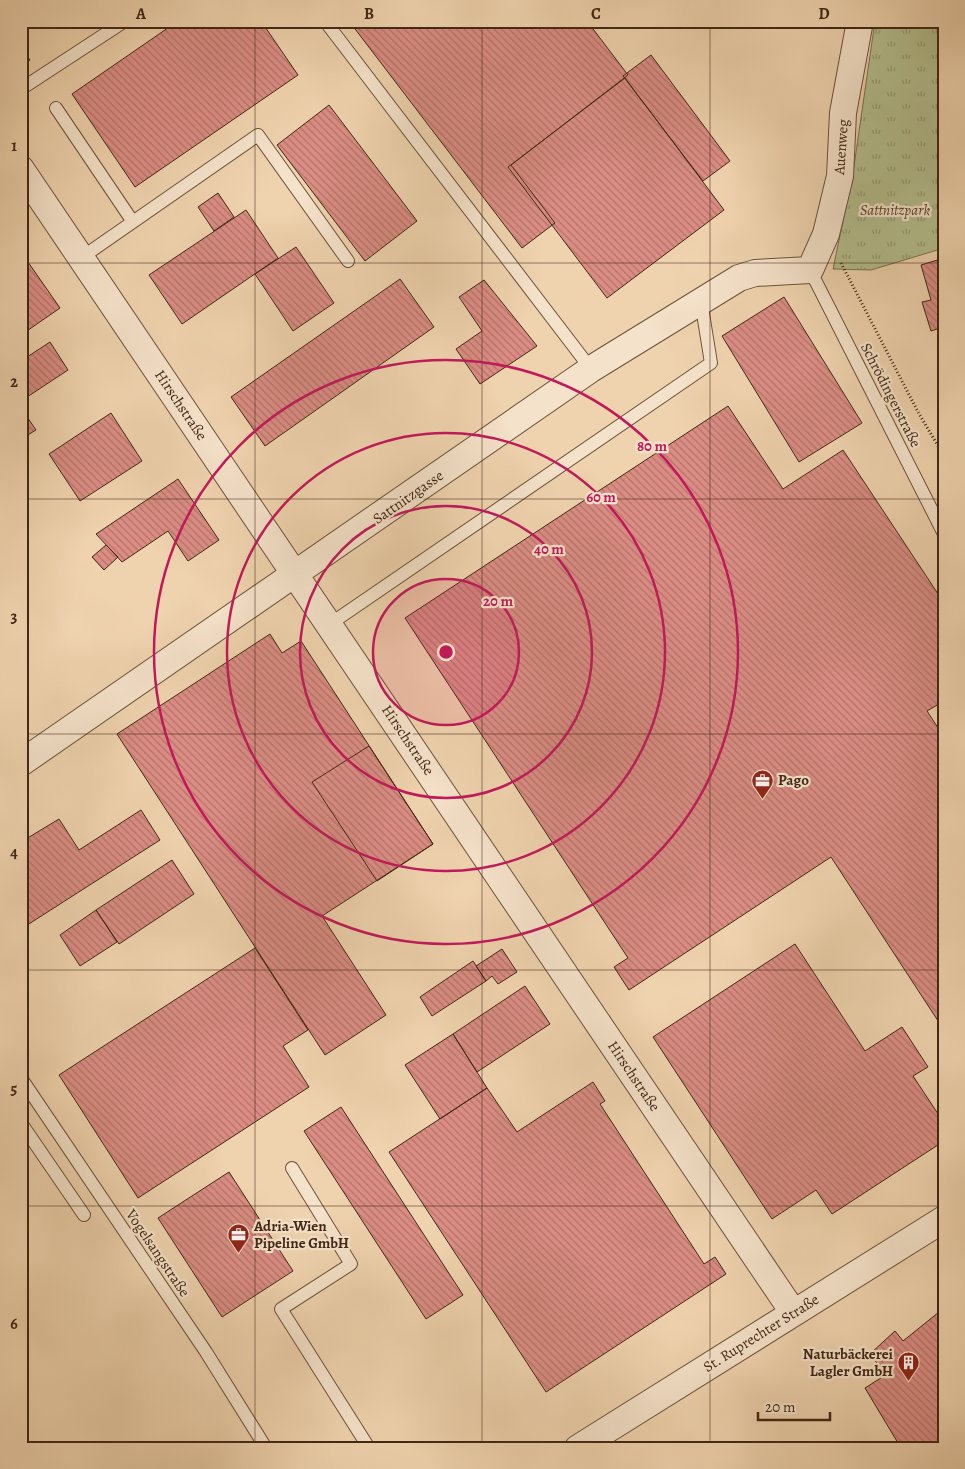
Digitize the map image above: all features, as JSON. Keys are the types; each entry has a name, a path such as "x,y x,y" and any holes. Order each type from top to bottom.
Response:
{"street":[{"name":"Auenweg","path":"810,270 826,234 840,176 843,113 860,21"},
{"name":"Hirschstraße","path":"21,169 793,1312"},
{"name":"Sattnitzgasse","path":"24,756 297,575 591,370 701,301 739,278 755,273 810,270"},
{"name":"St. Ruprechter Straße","path":"578,1448 944,1219"}],"lane":[{"path":"21,89 125,21"},
{"path":"325,21 591,370"},
{"path":"56,108 133,222"},
{"path":"81,258 258,135 348,261"},
{"name":"Schrödingerstraße","path":"810,270 944,534"},
{"path":"330,624 711,363 701,301"},
{"name":"Vogelsangstraße","path":"21,1078 206,1352 266,1448"},
{"path":"21,1123 84,1215"},
{"path":"292,1168 351,1264 281,1309 369,1448"}],"path":[{"path":"826,234 918,412 944,456"}],"green space":[{"name":"Sattnitzpark","path":"875,21 944,21 944,248 871,270 833,269 853,173"}],"building":[{"path":"178,21 261,21 298,75 135,187 72,94"},
{"path":"349,21 587,21 628,75 511,165 555,223 522,248"},
{"path":"21,47 30,60 21,66"},
{"path":"651,55 730,161 703,181 623,76"},
{"path":"625,78 724,210 607,298 508,167"},
{"path":"329,105 417,221 365,261 277,145"},
{"path":"218,193 234,217 214,231 198,207"},
{"path":"246,210 278,258 182,324 149,275"},
{"path":"296,247 334,303 293,331 255,274"},
{"path":"21,252 60,308 21,335"},
{"path":"944,258 944,318 940,319 943,327 931,331 922,302 931,300 921,265"},
{"path":"400,279 434,327 265,446 231,397"},
{"path":"484,280 537,346 480,384 456,349 482,331 459,297"},
{"path":"784,297 862,423 799,462 722,336"},
{"path":"50,342 68,370 21,401 21,361"},
{"path":"728,406 783,489 843,450 944,603 944,701 927,711 944,737 944,1030 831,857 629,990 614,967 628,958 405,618"},
{"path":"21,408 36,430 21,439"},
{"path":"111,413 142,461 80,501 49,454"},
{"path":"178,479 219,540 188,561 168,531 122,562 96,534"},
{"path":"106,545 118,557 104,570 92,557"},
{"path":"270,634 282,653 301,641 433,844 322,916 386,1015 325,1055 117,734"},
{"path":"369,746 433,844 377,881 312,782"},
{"path":"141,810 160,840 21,929 21,842 59,819 79,850"},
{"path":"172,860 194,894 119,944 96,910"},
{"path":"96,910 117,942 80,966 60,935"},
{"path":"795,944 865,1051 902,1027 928,1067 913,1076 944,1123 944,1141 832,1214 816,1190 772,1219 653,1037"},
{"path":"255,948 308,1030 283,1046 309,1087 138,1198 59,1075"},
{"path":"502,949 517,972 498,984 492,976 486,981 476,966"},
{"path":"473,961 486,981 432,1016 420,997"},
{"path":"525,986 550,1024 477,1072 453,1034"},
{"path":"453,1034 487,1088 440,1119 405,1065"},
{"path":"593,1082 605,1101 600,1104 704,1264 715,1257 726,1274 546,1392 389,1152 487,1088 517,1132"},
{"path":"341,1107 463,1295 426,1319 304,1131"},
{"path":"229,1172 293,1271 222,1317 158,1218"},
{"name":"Naturbäckerei Lagler GmbH","path":"944,1308 944,1448 901,1448 865,1388 884,1376 871,1353 895,1331 903,1341"}],"place":[{"name":"Pago","path":"762,799"},
{"name":"Adria-Wien Pipeline GmbH","path":"238,1254"},
{"name":"Naturbäckerei Lagler GmbH","path":"909,1382"}]}
